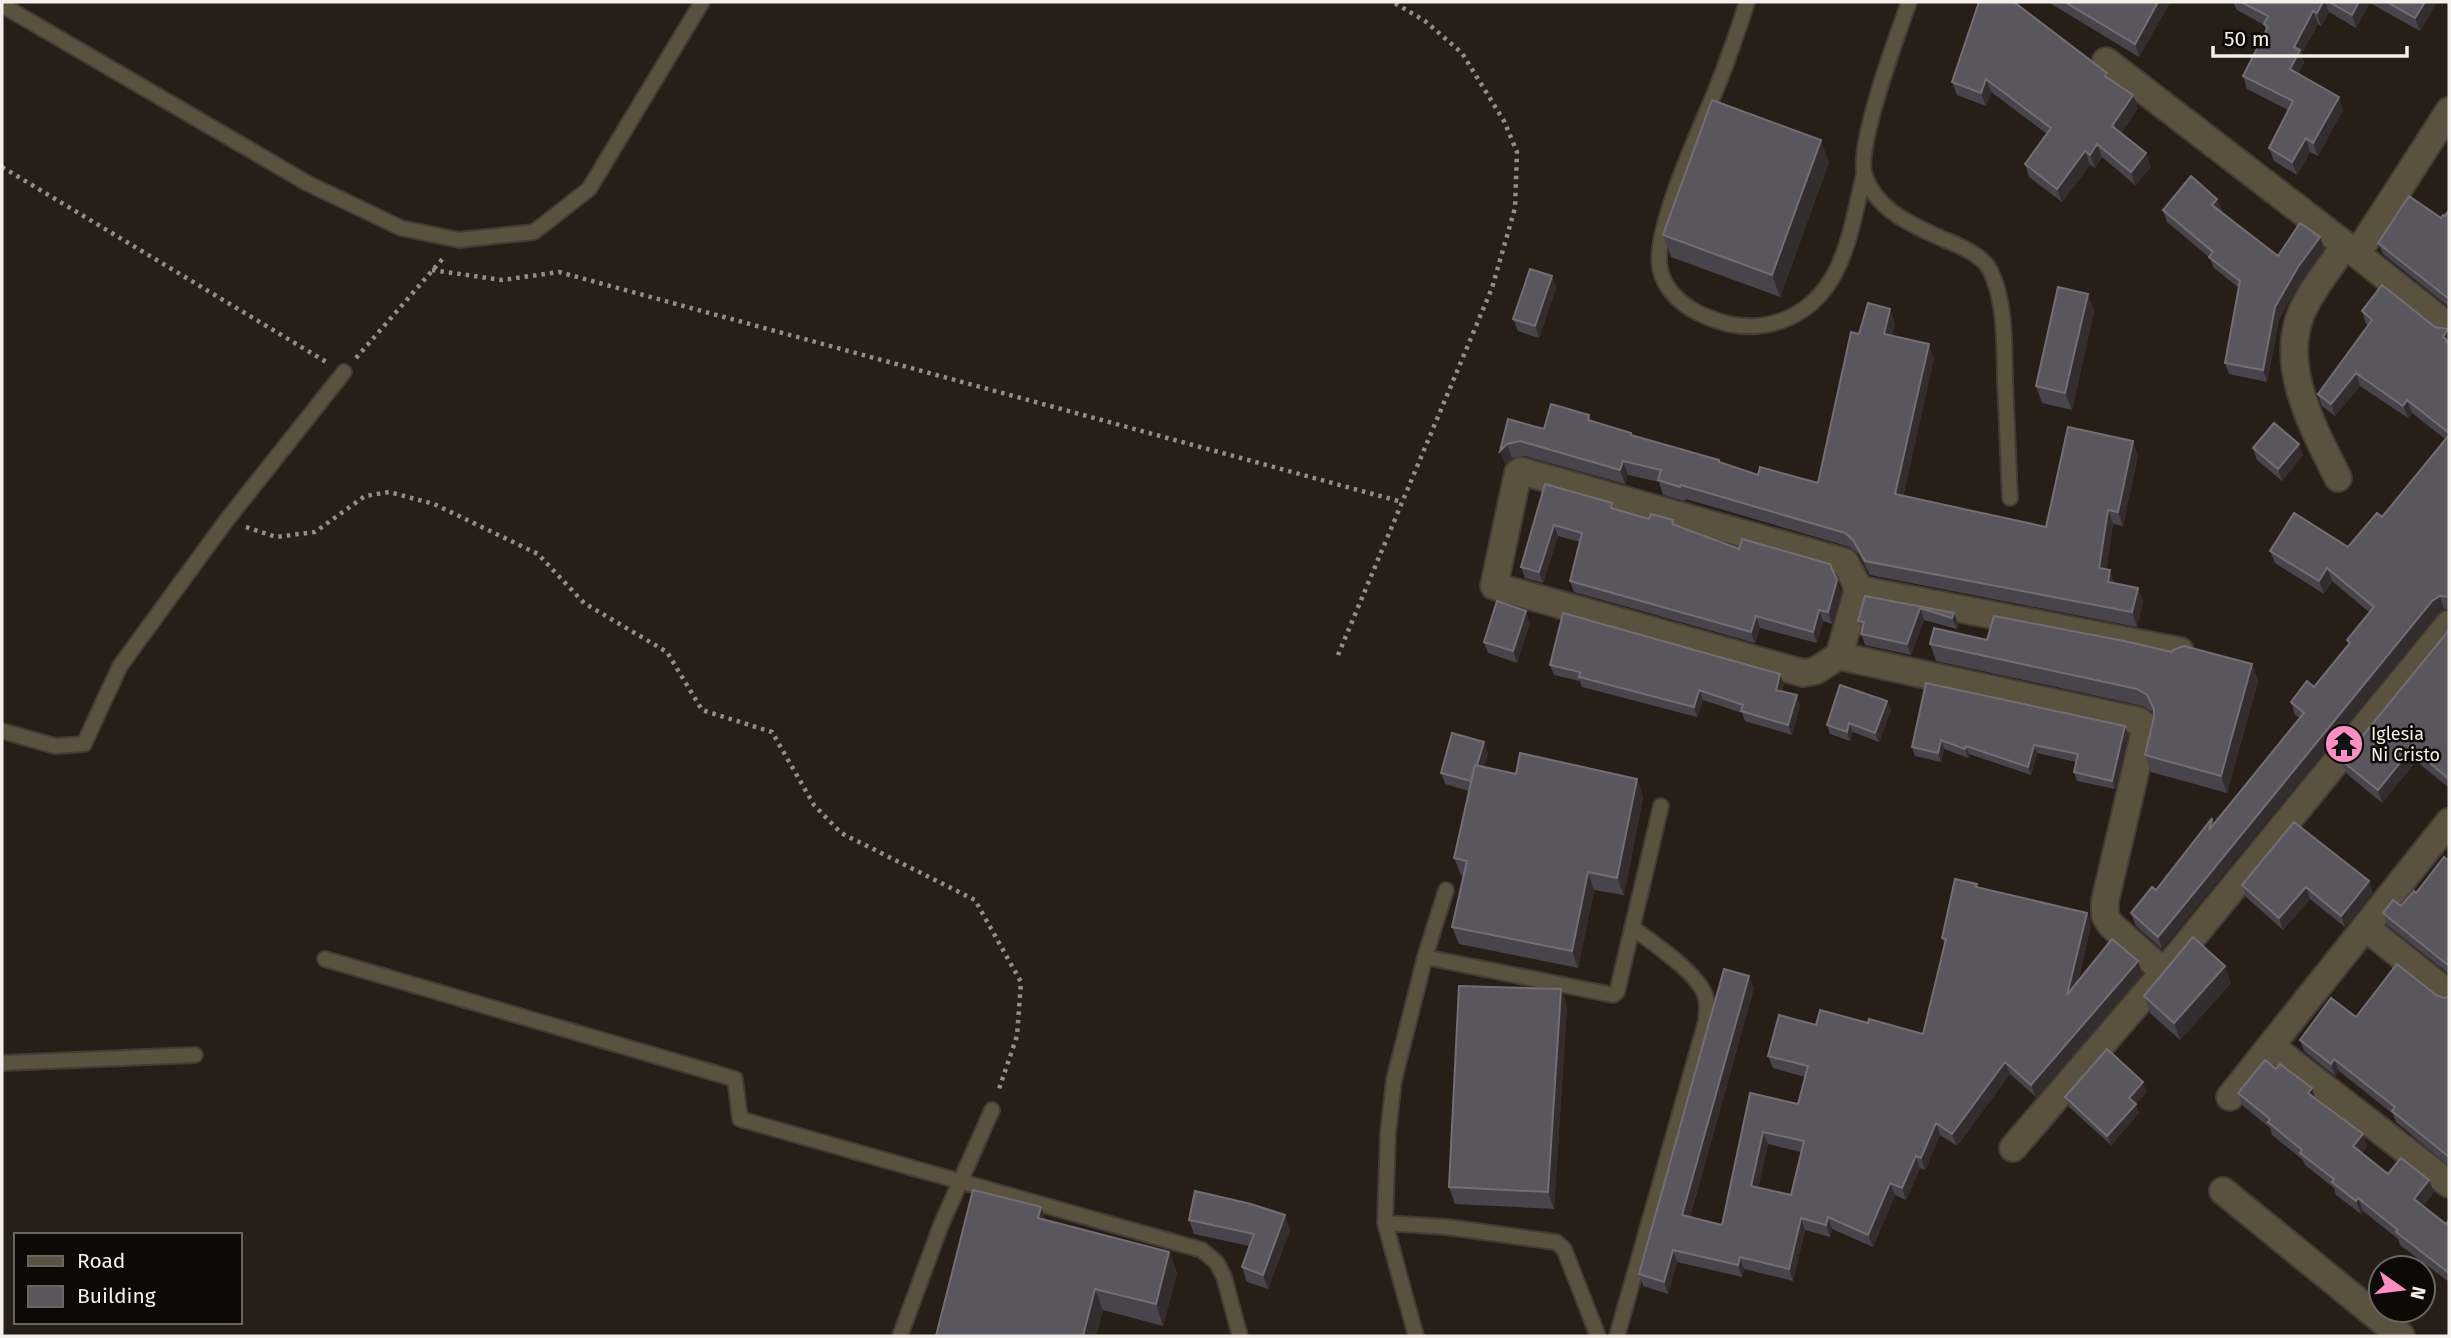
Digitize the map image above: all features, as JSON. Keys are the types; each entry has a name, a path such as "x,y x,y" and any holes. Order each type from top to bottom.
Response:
{"street":[{"path":"2106,61 2449,327"},
{"path":"2338,478 2305,405 2296,371 2295,341 2301,314 2351,250 2449,111"},
{"path":"1521,471 1840,560 1847,564 1857,589 1839,656 1815,671 1804,673 1494,586 1518,473 1521,471"},
{"path":"1857,589 2180,650"},
{"path":"2013,1148 2164,972 2449,624"},
{"path":"1839,656 2143,724 2144,730 2105,901 2105,916 2111,925 2164,972"},
{"path":"2230,1097 2448,826"},
{"path":"2365,927 2449,994"},
{"path":"2271,1046 2449,1184"},
{"path":"2223,1191 2401,1336"}],"lane":[{"path":"2,5 307,183 401,228 459,240 534,232 589,189 702,2"},
{"path":"1746,2 1717,87 1684,167 1663,234 1659,266 1665,284 1689,309 1714,320 1748,327 1773,325 1794,316 1817,297 1835,273 1847,245 1864,174 1866,143 1877,99 1909,2"},
{"path":"1864,174 1877,199 1902,219 1975,255 1989,268 1999,296 2003,333 2010,498"},
{"path":"2,731 55,746 84,744 120,666 226,521 344,372"},
{"path":"1425,957 1613,995 1617,992 1661,806"},
{"path":"1416,1336 1385,1223 1388,1133 1394,1080 1425,957 1446,890"},
{"path":"1618,1336 1707,1010 1706,999 1698,981 1632,927"},
{"path":"325,960 735,1079 740,1119 1202,1251 1217,1263 1224,1277 1240,1336"},
{"path":"2,1063 195,1055"},
{"path":"900,1336 959,1182 992,1110"},
{"path":"1385,1223 1447,1227 1556,1242 1564,1249 1598,1336"}],"path":[{"path":"1338,655 1492,288 1514,208 1517,152 1504,121 1462,53 1425,22 1393,2"},
{"path":"2,167 344,372 459,240"},
{"path":"432,271 502,280 559,272 1402,502"},
{"path":"226,521 276,537 315,532 365,496 389,492 434,504 538,554 584,603 667,652 702,710 772,732 814,805 841,833 975,901 1021,982 1017,1036 992,1110"}],"building":[{"path":"1979,2 2014,2 2107,73 2105,76 2133,95 2112,126 2146,153 2131,172 2097,144 2090,155 2085,151 2057,189 2025,164 2051,128 1986,79 1981,93 1952,82"},
{"path":"2065,2 2158,2 2135,44"},
{"path":"2241,2 2323,2 2317,13 2313,11 2294,47 2300,50 2290,69 2339,97 2313,143 2306,138 2292,162 2269,148 2293,101 2243,76 2268,27 2264,24 2268,16"},
{"path":"2329,2 2359,2 2352,15"},
{"path":"2387,2 2425,2 2415,18"},
{"path":"1712,100 1821,140 1772,275 1663,235"},
{"path":"2191,176 2217,199 2212,205 2278,256 2300,223 2320,237 2298,267 2275,307 2263,370 2225,363 2240,281 2209,257 2213,252 2163,210"},
{"path":"2409,196 2441,218 2449,210 2449,299 2378,243"},
{"path":"1530,269 1552,276 1535,326 1513,319"},
{"path":"2382,285 2435,327 2448,329 2443,337 2449,344 2449,433 2407,400 2403,406 2356,373 2331,404 2318,394 2372,320 2362,311"},
{"path":"2058,287 2088,294 2065,393 2036,386"},
{"path":"1868,303 1890,309 1884,334 1929,344 1895,494 2046,527 2068,427 2133,441 2118,512 2108,510 2099,568 2110,570 2108,582 2138,588 2132,612 1865,561 1853,540 1845,533 1658,480 1661,470 1623,461 1620,470 1520,441 1507,444 1500,451 1508,419 1544,429 1551,404 1589,415 1588,420 1631,435 1719,460 1758,475 1760,467 1818,483 1851,332 1859,334"},
{"path":"2274,423 2299,444 2278,469 2253,448"},
{"path":"2449,435 2449,597 2440,596 2432,601 2158,937 2131,913 2152,887 2156,890 2212,818 2209,830 2304,713 2291,702 2307,681 2314,687 2350,643 2347,640 2374,607 2327,568 2319,581 2270,551 2294,513 2348,547 2377,513 2382,517"},
{"path":"1545,484 1612,503 1611,508 1649,519 1651,514 1673,520 1672,524 1739,549 1742,539 1830,564 1837,580 1828,612 1819,610 1813,632 1756,616 1751,632 1570,581 1582,533 1554,525 1539,572 1521,567"},
{"path":"1865,596 1954,613 1952,618 1920,608 1907,644 1861,634 1864,622 1858,621"},
{"path":"1497,601 1526,611 1513,651 1484,642"},
{"path":"1563,613 1780,674 1776,690 1797,695 1788,725 1741,711 1743,705 1699,690 1694,707 1579,677 1580,672 1550,665"},
{"path":"1994,616 2172,652 2184,646 2252,664 2221,776 2145,755 2154,709 2147,695 2137,689 1930,644 1934,628 1987,640"},
{"path":"2449,630 2449,779 2412,748 2378,790 2342,761"},
{"path":"1926,683 2125,726 2112,781 2074,772 2078,754 2034,745 2028,767 1941,740 1938,753 1912,747"},
{"path":"1840,685 1887,701 1875,733 1849,723 1847,732 1827,725"},
{"path":"1452,733 1484,742 1471,781 1441,773"},
{"path":"1520,753 1637,779 1617,878 1588,872 1572,951 1452,927 1467,861 1454,858 1475,765 1516,774"},
{"path":"2294,822 2369,881 2341,916 2306,887 2279,918 2242,885"},
{"path":"2444,857 2449,861 2449,966 2383,913 2393,900 2401,906 2414,891 2416,893"},
{"path":"1955,879 1977,884 1976,887 2087,913 2067,995 2112,939 2138,961 2031,1085 2005,1062 1952,1134 1936,1123 1921,1158 1916,1156 1902,1188 1890,1183 1868,1235 1828,1217 1826,1225 1801,1218 1789,1269 1740,1257 1738,1265 1673,1250 1664,1282 1639,1274 1724,969 1749,976 1682,1215 1722,1225 1750,1093 1798,1104 1808,1066 1768,1056 1779,1015 1816,1025 1820,1010 1868,1023 1869,1019 1923,1034 1946,939 1942,938","holes":["1763,1132 1804,1141 1791,1195 1751,1186"]},
{"path":"2193,937 2225,966 2174,1023 2144,996"},
{"path":"2397,964 2436,995 2449,997 2449,1157 2392,1111 2395,1107 2334,1059 2331,1064 2300,1040 2331,998 2356,1017"},
{"path":"1459,986 1561,989 1548,1192 1449,1187"},
{"path":"2107,1049 2143,1082 2129,1098 2136,1104 2107,1136 2065,1097"},
{"path":"2265,1060 2276,1069 2280,1064 2312,1088 2308,1093 2363,1134 2353,1146 2388,1174 2401,1158 2429,1180 2414,1199 2446,1224 2449,1220 2449,1273 2437,1264 2437,1254 2424,1254 2358,1198 2356,1201 2332,1182 2334,1179 2300,1153 2302,1150 2268,1122 2270,1119 2238,1093"},
{"path":"973,1190 1041,1207 1038,1218 1169,1252 1156,1304 1095,1289 1083,1336 936,1336"},
{"path":"1195,1191 1285,1215 1263,1275 1242,1267 1254,1234 1189,1220"}],"place":[{"name":"Iglesia Ni Cristo","path":"2344,744"}]}
